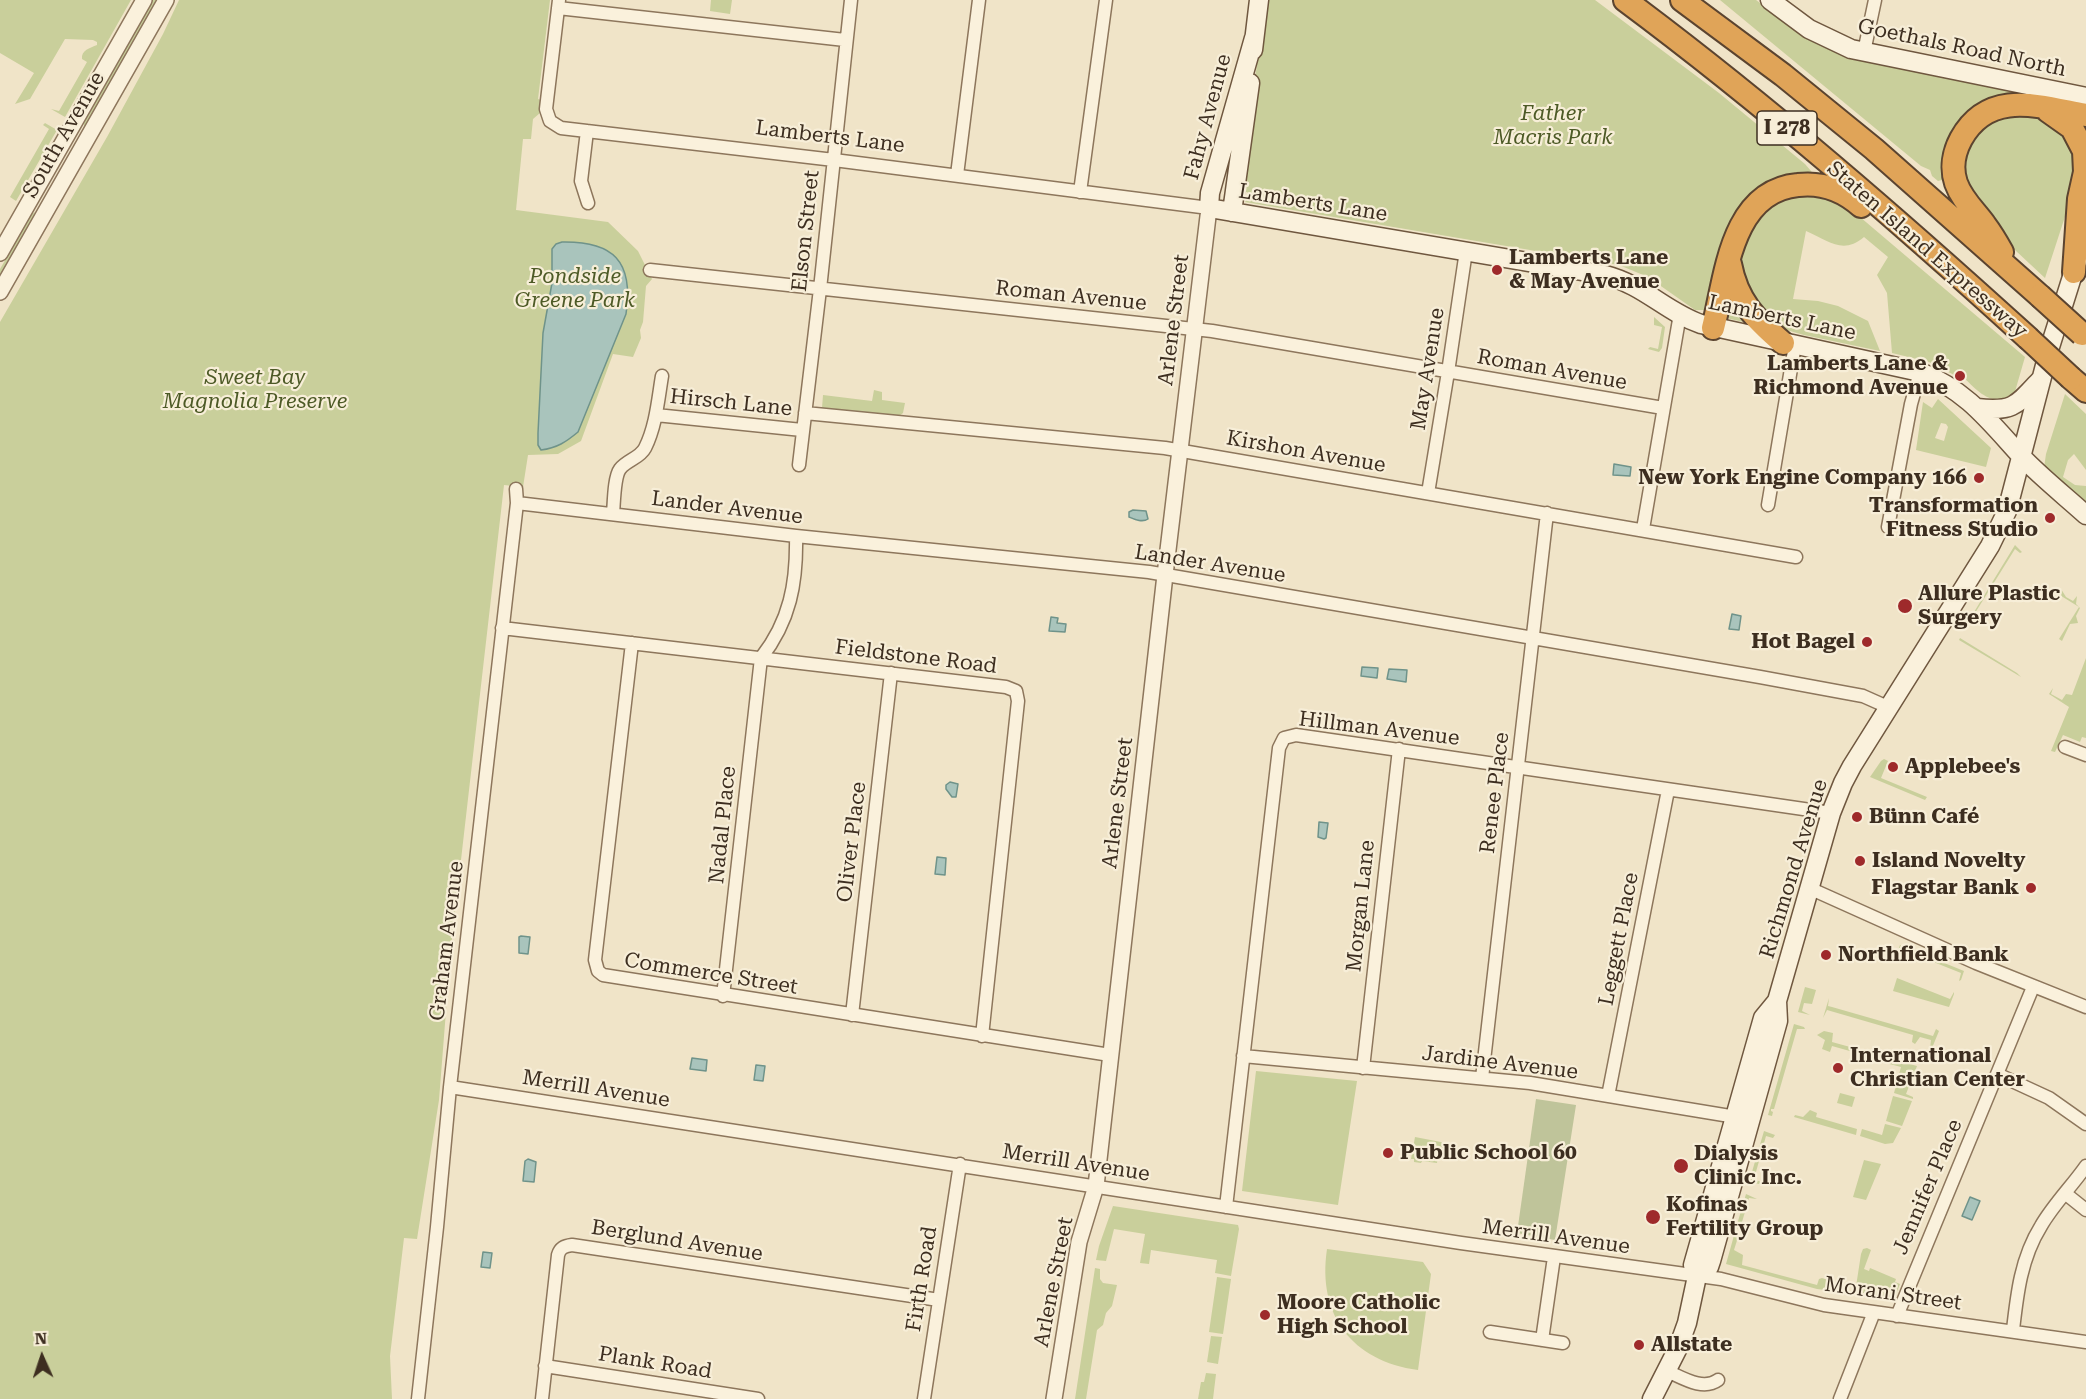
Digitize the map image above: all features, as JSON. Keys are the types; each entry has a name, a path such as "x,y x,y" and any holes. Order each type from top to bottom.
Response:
{"highway":[{"name":"Staten Island Expressway","path":"1625,0 1827,161 1944,262 2079,385"},
{"name":"Staten Island Expressway","path":"1682,0 1754,52 1874,149 2084,336"},
{"path":"1706,0 1716,8 1754,52"},
{"path":"2018,276 1985,224 1963,198 1954,177 1953,162 1962,137 1983,114 2010,104 2038,106 2086,115"},
{"path":"2038,106 2066,123 2076,135 2084,151 2085,172 2079,199 2074,272"},
{"path":"1713,328 1741,223 1759,201 1784,188 1809,184 1828,187 1843,193 1893,233 1944,262"},
{"path":"1730,260 1741,298 1761,324 1789,344"}],"main road":[{"name":"Fahy Avenue","path":"1232,212 1259,0"},
{"name":"Goethals Road North","path":"1770,0 1821,36 1851,49 2086,97"},
{"name":"Fahy Avenue","path":"1209,208 1210,193 1254,38"},
{"name":"Lamberts Lane","path":"1209,208 1615,278 1643,290 1694,322 1713,328 1920,372 1950,385 1977,408 2004,434 2022,456 2086,515"},
{"name":"Richmond Avenue","path":"1652,1399 1667,1371 1687,1323 1697,1276 1693,1265 1742,1118 1763,1018 1777,1001 1831,813 1843,783 1990,546 2007,511 2049,350 2086,230"},
{"path":"1977,408 1993,410 2017,404 2042,379"}],"street":[{"name":"South Avenue","path":"0,253 144,0"},
{"name":"South Avenue","path":"0,292 166,0"},
{"name":"Elson Street","path":"799,465 850,0"},
{"path":"957,175 980,0"},
{"path":"1080,192 1106,0"},
{"path":"1864,52 1875,0"},
{"path":"559,4 845,40"},
{"name":"Lamberts Lane","path":"559,4 546,109 550,121 561,128 957,175 1209,208"},
{"path":"587,131 581,181 588,203"},
{"name":"Arlene Street","path":"1054,1399 1079,1242 1096,1186 1209,208"},
{"name":"May Avenue","path":"1428,493 1466,251"},
{"name":"Roman Avenue","path":"650,270 1194,329 1663,408"},
{"path":"1643,529 1680,314"},
{"path":"1768,505 1789,344"},
{"path":"1888,527 1911,404 1920,372"},
{"name":"Hirsch Lane","path":"613,514 618,474 621,468 642,452 656,415 662,376"},
{"name":"Kirshon Avenue","path":"805,413 1180,450 1796,557"},
{"name":"Hirsch Lane","path":"656,415 802,430"},
{"name":"Graham Avenue","path":"418,1399 450,1087 517,503 516,489"},
{"name":"Lander Avenue","path":"517,503 796,536 1165,575 1863,696 1890,708"},
{"name":"Renee Place","path":"1482,1078 1547,513"},
{"path":"761,658 771,646 785,620 791,600 796,536"},
{"name":"Fieldstone Road","path":"502,628 1006,687 1016,691 1018,696 982,1036"},
{"name":"Commerce Street","path":"632,644 596,966 598,971 609,978 1110,1055"},
{"name":"Nadal Place","path":"723,996 761,658"},
{"name":"Oliver Place","path":"852,1016 891,674"},
{"name":"Hillman Avenue","path":"1226,1207 1281,743 1288,735 1399,749 1831,813"},
{"path":"2065,747 2086,755"},
{"name":"Morgan Lane","path":"1363,1068 1399,749"},
{"name":"Leggett Place","path":"1608,1096 1668,790"},
{"path":"1809,888 2033,987 2086,1007"},
{"name":"Jennifer Place","path":"1897,1316 2033,987"},
{"name":"Jardine Avenue","path":"1243,1056 1530,1083 1742,1118"},
{"path":"1997,1074 2049,1098 2086,1124"},
{"name":"Merrill Avenue","path":"450,1087 1554,1257 1697,1276"},
{"name":"Firth Road","path":"924,1399 960,1164"},
{"path":"2013,1330 2023,1266 2030,1247 2041,1226 2086,1166"},
{"path":"2066,1194 2086,1210"},
{"name":"Berglund Avenue","path":"542,1399 558,1255 565,1246 572,1245 939,1300"},
{"path":"1542,1340 1554,1257"},
{"name":"Morani Street","path":"1697,1276 1721,1279 1824,1305 2086,1342"},
{"path":"1840,1399 1874,1312"},
{"path":"1490,1332 1563,1343"},
{"name":"Plank Road","path":"545,1366 758,1399"},
{"path":"1667,1371 1706,1385 1718,1380"}],"green space":[{"path":"0,0 131,0 65,117 51,109 59,111 87,62 82,59 83,53 97,45 97,42 65,39 30,99 15,104 34,73 0,53"},
{"path":"152,0 159,0 86,128 84,127 84,123"},
{"name":"Sweet Bay Magnolia Preserve","path":"179,0 550,0 538,99 541,100 540,113 533,119 531,139 523,139 516,210 608,222 638,251 652,279 646,286 641,338 633,357 613,354 581,441 558,454 528,455 523,487 504,485 451,947 439,1100 417,1239 404,1238 390,1356 392,1399 0,1399 0,322 107,137"},
{"path":"711,0 732,0 730,14 710,11"},
{"name":"Father Macris Park","path":"1266,0 1595,0 1719,93 1805,164 1817,178 1777,186 1706,310 1695,310 1648,277 1619,265 1245,202 1249,196 1247,192 1239,193"},
{"path":"1720,0 1756,0 1803,35 1845,56 2037,96 1999,102 1942,180 1938,181 1932,176 1930,170 1921,166"},
{"path":"2031,112 2058,125 2078,154 2074,189 2045,278 2001,237 1966,192 1963,155 1967,145 1994,117"},
{"path":"45,123 57,130 16,201 10,197 49,129 43,125"},
{"path":"1801,191 1840,200 2025,357 2014,395 2006,399 1992,399 1979,392 1962,376 1960,378 1929,362 1892,353 1887,293 1877,275 1888,257 1864,237 1842,246 1806,231 1793,299 1818,301 1838,306 1868,321 1880,351 1776,327 1741,286 1739,251 1761,210"},
{"path":"35,212 16,256 0,283 0,269"},
{"path":"1729,286 1747,318 1744,322 1726,316"},
{"path":"1654,317 1665,327 1662,348 1659,352 1648,349 1650,347 1658,349 1662,327 1654,325"},
{"path":"874,390 882,392 882,400 905,403 903,413 899,416 822,408 823,395 872,401"},
{"path":"2065,394 2086,414 2086,470 2074,454 2068,460 2063,477 2075,485 2086,486 2086,504 2044,468 2046,454"},
{"path":"1938,399 1991,448 1986,467 1916,450 1923,402 1932,408","holes":["1941,423 1948,427 1944,441 1935,438"]},
{"path":"2015,545 2022,552 2015,549 1975,613 1980,621 1971,617"},
{"path":"2061,589 2066,597 2073,601 2077,596 2076,604 2079,607 2058,594"},
{"path":"2079,607 2076,616 2078,623 2070,624 2062,641 2059,639"},
{"path":"1960,638 2017,673 2021,677 1959,640"},
{"path":"2086,658 2086,738 2082,737 2080,742 2063,735 2055,752 2051,751 2069,707 2049,694 2053,688 2051,694 2062,700 2066,694 2072,695"},
{"path":"1884,759 1888,761 1881,778 1927,797 1925,800 1870,777"},
{"path":"1900,945 1964,971 1961,980 1959,981 1961,973 1901,949 1896,956"},
{"path":"1897,978 1950,999 1954,992 1949,1007 1893,991"},
{"path":"1805,987 1816,990 1812,1004 1804,1003 1802,1011 1810,1015 1798,1012"},
{"path":"1829,998 1828,1006 1933,1036 1936,1029 1939,1031 1930,1049 1931,1040 1920,1037 1915,1044 1912,1042 1913,1035 1827,1010 1823,1018"},
{"path":"1794,1024 1805,1029 1797,1029 1774,1109 1771,1109 1772,1116 1768,1115"},
{"path":"1824,1031 1833,1033 1832,1042 1879,1055 1878,1059 1832,1046 1830,1052 1822,1049 1825,1040 1817,1035"},
{"path":"1884,1057 1917,1066 1906,1094 1913,1099 1894,1093 1901,1067 1882,1062"},
{"path":"1256,1071 1357,1081 1338,1205 1242,1191"},
{"path":"1840,1093 1855,1097 1852,1107 1837,1103"},
{"path":"1893,1096 1912,1101 1902,1126 1886,1121"},
{"path":"1536,1099 1576,1105 1555,1240 1517,1233"},
{"path":"1810,1110 1817,1113 1816,1117 1857,1129 1856,1135 1794,1117 1795,1115 1803,1117"},
{"path":"1885,1124 1901,1128 1893,1143 1885,1144 1860,1136 1862,1129 1882,1135"},
{"path":"1764,1131 1775,1135 1773,1138 1766,1136 1754,1179 1761,1182 1759,1184 1749,1182"},
{"path":"1415,1137 1446,1143 1444,1156 1438,1155 1437,1163 1414,1162 1414,1159 1411,1159"},
{"path":"1864,1160 1881,1164 1866,1200 1853,1197"},
{"path":"1746,1194 1757,1199 1749,1198 1740,1229 1736,1228"},
{"path":"1113,1206 1238,1225 1231,1276 1215,1273 1217,1260 1151,1250 1149,1264 1140,1263 1145,1234 1114,1229 1106,1261 1096,1260"},
{"path":"1735,1232 1739,1234 1734,1250 1743,1255 1742,1265 1817,1285 1819,1279 1822,1278 1840,1284 1842,1292 1817,1289 1726,1264"},
{"path":"1327,1249 1423,1262 1431,1274 1418,1370 1395,1365 1375,1357 1344,1331 1334,1314 1328,1294 1325,1273"},
{"path":"1863,1249 1871,1250 1864,1269 1869,1271 1870,1268 1896,1279 1895,1282 1900,1284 1894,1299 1855,1293 1861,1254"},
{"path":"1095,1268 1100,1269 1100,1279 1103,1283 1117,1285 1112,1306 1106,1313 1103,1325 1097,1330 1086,1399 1075,1399"},
{"path":"1217,1277 1231,1279 1223,1334 1209,1332"},
{"path":"1211,1336 1222,1337 1218,1364 1207,1362"},
{"path":"1206,1373 1216,1374 1213,1399 1198,1399 1201,1382 1204,1382"}],"water":[{"path":"562,242 595,245 607,250 623,268 627,280 628,296 626,314 578,432 561,444 541,450 538,445 538,433 543,333 552,283 552,249 556,244"},
{"path":"1614,464 1631,467 1630,476 1613,475"},
{"path":"1146,511 1148,519 1141,521 1129,517 1129,512"},
{"path":"1732,614 1741,616 1739,630 1729,629"},
{"path":"1051,617 1058,618 1057,623 1066,624 1065,632 1049,631"},
{"path":"1362,667 1378,668 1377,678 1361,676"},
{"path":"1389,669 1407,670 1406,682 1387,679"},
{"path":"950,782 958,784 956,797 952,797 946,789 946,785"},
{"path":"1319,822 1328,823 1324,839 1318,837"},
{"path":"937,857 946,858 945,875 935,874"},
{"path":"519,937 530,937 528,954 519,953"},
{"path":"692,1058 707,1060 706,1071 690,1069"},
{"path":"756,1065 765,1066 763,1081 754,1080"},
{"path":"528,1159 536,1162 534,1182 523,1181 525,1161"},
{"path":"1970,1197 1980,1201 1972,1220 1962,1216"},
{"path":"483,1252 492,1253 490,1268 481,1267"}],"place":[{"name":"Lamberts Lane & May Avenue","path":"1497,270"},
{"name":"Lamberts Lane & Richmond Avenue","path":"1960,376"},
{"name":"New York Engine Company 166","path":"1979,478"},
{"name":"Transformation Fitness Studio","path":"2050,518"},
{"name":"Allure Plastic Surgery","path":"1905,606"},
{"name":"Hot Bagel","path":"1867,642"},
{"name":"Applebee's","path":"1893,767"},
{"name":"Bünn Café","path":"1857,817"},
{"name":"Island Novelty","path":"1860,861"},
{"name":"Flagstar Bank","path":"2031,888"},
{"name":"Northfield Bank","path":"1826,955"},
{"name":"International Christian Center","path":"1838,1068"},
{"name":"Public School 60","path":"1388,1153"},
{"name":"Dialysis Clinic Inc.","path":"1681,1166"},
{"name":"Kofinas Fertility Group","path":"1653,1217"},
{"name":"Moore Catholic High School","path":"1265,1315"},
{"name":"Allstate","path":"1639,1345"}],"park label":[{"name":"Pondside Greene Park","path":"575,289"}]}
